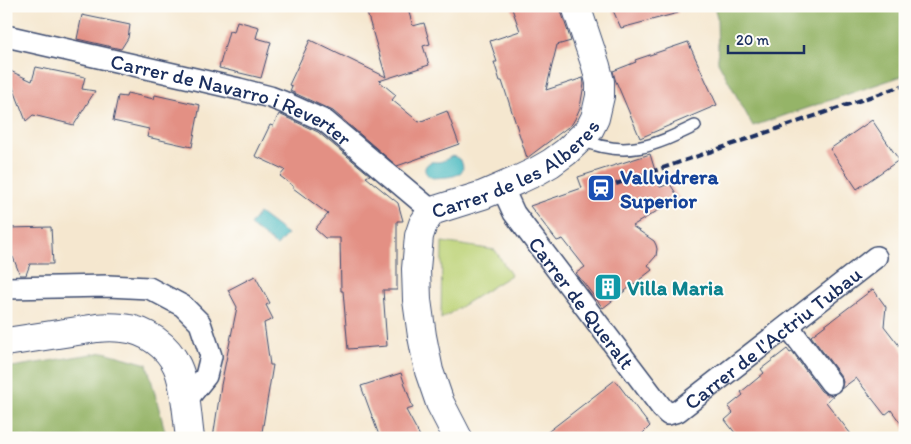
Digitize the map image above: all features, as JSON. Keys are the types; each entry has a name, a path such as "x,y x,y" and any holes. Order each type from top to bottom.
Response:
{"street":[{"name":"Carrer de les Alberes","path":"458,438 440,403 429,371 422,336 417,300 416,268 422,224 432,210 483,195 551,163 589,130 595,118 600,96 600,82 576,6"},
{"name":"Carrer de Navarro i Reverter","path":"6,36 270,97 283,102 325,121 432,210"},
{"name":"Carrer de Queralt","path":"502,187 514,213 668,414"},
{"name":"Carrer de l'Actriu Tubau","path":"668,414 678,411 876,257"},
{"path":"6,288 108,286 149,288 182,306 200,323 211,356 206,376 185,402"},
{"path":"788,326 831,383"},
{"path":"6,342 96,328 126,328 150,337 163,345 177,366 182,382 190,438"}],"lane":[{"path":"580,139 614,149 635,149 667,140 695,126"}],"green space":[{"path":"714,6 905,6 905,75 753,126 718,62 717,17"},
{"path":"442,242 495,250 511,275 441,319"},
{"path":"104,352 147,364 165,431 171,438 6,438 6,368"}],"water":[{"path":"452,156 458,158 462,163 463,168 458,175 433,178 427,174 425,167 429,163 441,161"},
{"path":"259,213 287,234 277,246 250,225"}],"building":[{"path":"365,6 407,6 413,26 424,23 430,44 423,46 429,65 379,81 396,95 392,100 419,122 447,111 459,144 397,166 333,111 290,91 292,86 289,85 310,40 386,77"},
{"path":"511,6 561,6 571,41 557,45 546,90 583,78 584,84 580,108 572,124 527,158 502,81 500,81 494,62 497,62 490,41 520,31"},
{"path":"611,6 677,6 678,13 621,28"},
{"path":"82,15 130,25 128,38 121,49 77,39"},
{"path":"237,21 259,27 256,38 271,42 261,78 219,68 229,31 234,32"},
{"path":"688,42 717,105 640,138 613,71 636,62 635,60"},
{"path":"36,67 85,77 82,89 95,91 74,125 33,115 26,121 6,69 32,81"},
{"path":"127,93 154,99 155,95 200,105 192,147 147,137 149,129 113,121 118,96 126,97"},
{"path":"279,114 318,132 370,175 366,177 398,203 403,221 397,221 397,290 383,290 387,346 348,349 343,291 341,291 340,238 325,238 315,229 328,214 280,176 285,170 255,156 270,125 273,126"},
{"path":"872,120 899,160 857,189 830,149"},
{"path":"650,154 660,187 670,184 679,198 632,226 654,241 656,245 656,256 648,265 652,270 603,308 576,273 585,267 563,239 557,241 530,206 582,188 578,177"},
{"path":"51,227 53,264 30,264 26,275 20,275 13,257 7,257 9,228"},
{"path":"255,276 270,303 266,305 273,319 264,323 270,365 273,365 261,438 213,438 221,385 237,307 228,290"},
{"path":"873,289 886,307 884,326 905,353 905,429 891,410 885,415 856,378 841,389 843,382 841,376 811,336"},
{"path":"787,349 790,353 792,352 821,391 827,395 835,394 826,402 854,438 739,438 725,420 733,413 728,407 743,395 741,392 764,373 761,369"},
{"path":"401,373 413,408 406,410 421,438 380,438 361,386"},
{"path":"615,380 650,426 638,438 540,438"}],"railway":[{"path":"616,184 905,85"}],"place":[{"name":"Vallvidrera Superior","path":"601,188"},
{"name":"Villa Maria","path":"608,287"}]}
